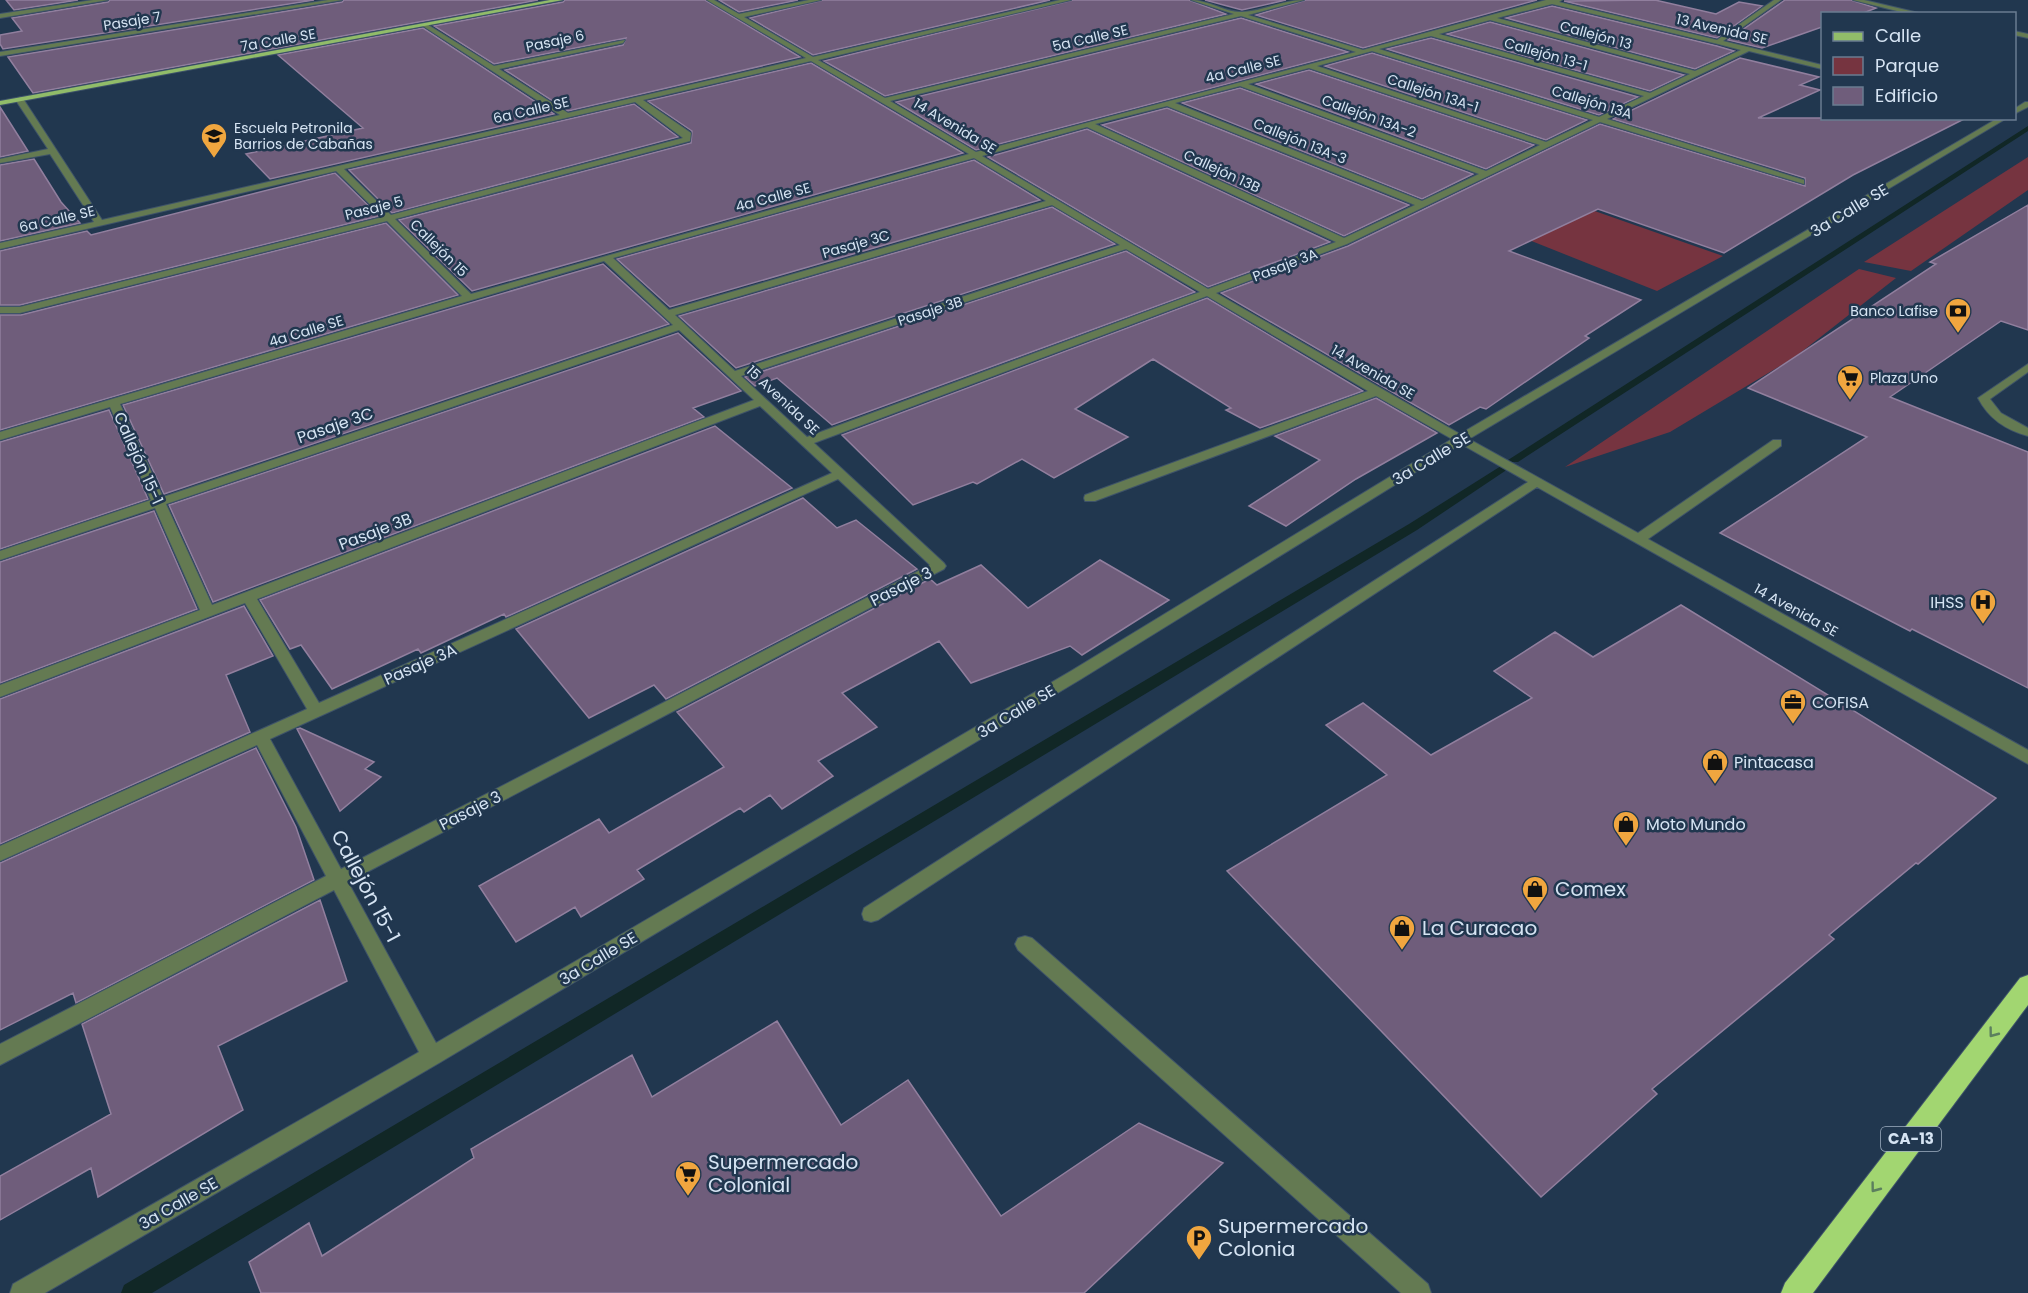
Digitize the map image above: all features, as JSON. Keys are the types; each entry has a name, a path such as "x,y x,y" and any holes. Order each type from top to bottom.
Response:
{"highway":[{"name":"CA-13","path":"1795,1293 2028,986"}],"main road":[{"name":"7a Calle SE","path":"0,103 557,0"}],"street":[{"path":"0,16 105,0"},
{"name":"Pasaje 7","path":"0,54 339,0"},
{"name":"14 Avenida SE","path":"710,0 884,100 1126,246 1377,392 2028,758"},
{"path":"738,16 818,0"},
{"name":"6a Calle SE","path":"0,246 1068,0"},
{"path":"1194,0 1364,52"},
{"name":"5a Calle SE","path":"884,100 1301,0"},
{"path":"1718,42 1778,0"},
{"path":"1856,0 1911,12"},
{"name":"13 Avenida SE","path":"1552,1 1821,67"},
{"name":"4a Calle SE","path":"0,436 606,256 1088,124 1552,1"},
{"name":"Callejón 13","path":"1489,19 1697,74"},
{"path":"425,25 566,115"},
{"name":"Callejón 13-1","path":"1433,34 1653,96"},
{"name":"Pasaje 6","path":"493,68 623,40"},
{"name":"Pasaje 3A","path":"806,442 1210,294 1344,242 1604,120 1748,49"},
{"name":"Callejón 13A","path":"1374,50 1801,182"},
{"name":"Callejón 13A-1","path":"1310,66 1549,146"},
{"name":"Callejón 13A-2","path":"1241,84 1487,174"},
{"path":"19,99 99,223"},
{"name":"Pasaje 5","path":"0,310 20,310 390,218 687,139 688,135 636,99"},
{"name":"Callejón 13A-3","path":"1167,103 1424,205"},
{"name":"3a Calle SE","path":"22,1293 432,1056 1076,675 1462,438 2001,120"},
{"name":"Callejón 13B","path":"1088,124 1344,242"},
{"path":"0,161 51,151"},
{"name":"Callejón 15","path":"338,168 469,297"},
{"name":"Pasaje 3C","path":"669,315 1053,202"},
{"name":"Pasaje 3B","path":"734,375 1126,246"},
{"name":"15 Avenida SE","path":"606,256 939,566"},
{"name":"Pasaje 3C","path":"0,556 681,326"},
{"path":"2028,367 1984,398 1990,412 2009,425 2028,432"},
{"path":"2012,378 2028,383"},
{"path":"1090,498 1377,392"},
{"name":"Pasaje 3B","path":"0,691 762,401"},
{"name":"Callejón 15-1","path":"114,402 208,612"},
{"path":"1640,539 1777,443"},
{"name":"Pasaje 3A","path":"0,854 840,474"},
{"path":"871,914 1538,481"},
{"name":"Pasaje 3","path":"0,1054 939,566"},
{"path":"249,597 316,711"},
{"name":"Callejón 15-1","path":"261,737 432,1056"},
{"path":"1025,944 1419,1293"}],"green space":[{"path":"2028,157 2028,190 1911,271 1864,262"},
{"path":"1506,180 1723,256 1657,291 1451,209"},
{"path":"1859,269 1896,278 1795,357 1670,432 1565,467"}],"building":[{"path":"6,0 78,0 14,10"},
{"path":"110,0 314,0 3,49 0,44 0,35 22,31 12,18"},
{"path":"344,0 538,0 33,93 8,57 342,2"},
{"path":"565,0 705,0 800,57 568,111 505,70 623,45 626,38 494,64 434,26"},
{"path":"719,0 798,0 739,12"},
{"path":"823,0 1050,0 813,55 750,18"},
{"path":"1073,0 1189,0 1226,14 885,96 824,61"},
{"path":"1205,0 1286,0 1242,10"},
{"path":"1306,0 1537,0 1363,48 1256,15"},
{"path":"1655,0 1716,14 1739,2 1762,6 1717,38 1564,1"},
{"path":"1785,0 1851,0 1876,8 1866,12 1821,12 1821,27 1762,48 1728,40"},
{"path":"1552,6 1734,51 1695,69 1506,18"},
{"path":"1241,18 1348,52 976,150 896,102"},
{"path":"1490,22 1684,75 1650,91 1447,34"},
{"path":"423,28 554,114 270,179 246,154 363,128 278,55"},
{"path":"1431,38 1638,97 1599,115 1387,49"},
{"path":"1372,53 1587,120 1546,140 1325,66"},
{"path":"1740,58 1819,77 1800,85 1820,90 1758,118 1962,120 1853,175 1724,253 1598,209 1509,251 1641,300 1585,336 1589,338 1486,409 1480,407 1449,425 1221,293 1348,246 1600,124 1805,186 1805,178 1613,119"},
{"path":"811,63 963,153 472,291 399,220 691,143 692,131 648,101"},
{"path":"1309,70 1534,145 1486,169 1256,84"},
{"path":"1240,88 1473,174 1422,199 1182,103"},
{"path":"634,104 678,137 392,213 349,170"},
{"path":"0,107 28,151 0,157"},
{"path":"1167,108 1409,205 1344,236 1102,125"},
{"path":"1087,129 1330,242 1208,287 988,157"},
{"path":"34,159 61,202 80,223 0,241 0,165"},
{"path":"974,160 1040,200 670,307 617,259"},
{"path":"335,173 379,216 20,305 0,305 0,251 87,231 91,235"},
{"path":"2028,205 2028,330 2001,321 1890,397 2028,452 2028,688 1912,629 1910,631 1720,533 1867,437 1748,388 1936,264 1930,262"},
{"path":"1052,207 1115,244 736,368 679,316"},
{"path":"386,223 458,295 0,430 0,315 21,315"},
{"path":"1126,251 1195,292 832,425 777,378 755,386 745,377"},
{"path":"603,264 669,324 164,494 123,405"},
{"path":"1207,298 1363,391 1260,428 1226,410 1231,408 1153,359 1075,409 1128,437 1054,478 1022,459 977,484 973,482 913,505 842,435"},
{"path":"678,333 741,391 693,408 704,417 213,602 169,505"},
{"path":"1376,398 1437,433 1356,479 1286,526 1249,506 1320,460 1275,436"},
{"path":"109,410 148,499 0,549 0,442"},
{"path":"715,426 792,488 506,617 504,614 421,653 418,649 332,689 301,645 290,649 260,600"},
{"path":"803,498 837,528 856,520 917,569 666,699 654,685 589,718 516,629"},
{"path":"154,511 197,609 0,683 0,562"},
{"path":"1100,560 1169,600 1082,655 1070,646 971,683 939,641 842,693 877,727 818,761 833,776 782,809 770,795 744,812 740,808 637,870 644,879 581,917 575,907 516,942 479,886 599,819 609,833 724,767 677,712 930,579 937,585 981,565 1028,608"},
{"path":"1681,605 1996,798 1829,935 1834,939 1652,1089 1657,1094 1541,1197 1227,871 1387,775 1326,725 1363,703 1431,755 1532,698 1494,671 1555,632 1593,657"},
{"path":"244,606 273,656 226,675 250,732 0,844 0,699"},
{"path":"300,728 374,762 365,769 381,777 340,811 297,729"},
{"path":"256,748 296,827 314,880 76,1003 73,993 0,1030 0,863"},
{"path":"320,900 347,981 218,1046 243,1110 98,1197 91,1168 0,1220 0,1176 111,1114 82,1024"},
{"path":"777,1021 841,1125 908,1080 1001,1216 1139,1123 1223,1163 1084,1293 261,1293 249,1262 309,1223 322,1256 474,1158 471,1149 632,1055 652,1097"}],"waterway":[{"path":"1514,460 2028,128"},
{"path":"132,1293 1413,527 1501,469"}],"place":[{"name":"Escuela Petronila Barrios de Cabañas","path":"214,159"},
{"name":"Banco Lafise","path":"1958,334"},
{"name":"Plaza Uno","path":"1850,401"},
{"name":"IHSS","path":"1983,625"},
{"name":"COFISA","path":"1793,725"},
{"name":"Pintacasa","path":"1715,785"},
{"name":"Moto Mundo","path":"1626,847"},
{"name":"Comex","path":"1535,912"},
{"name":"La Curacao","path":"1402,951"},
{"name":"Supermercado Colonial","path":"688,1197"},
{"name":"Supermercado Colonia","path":"1199,1261"}]}
